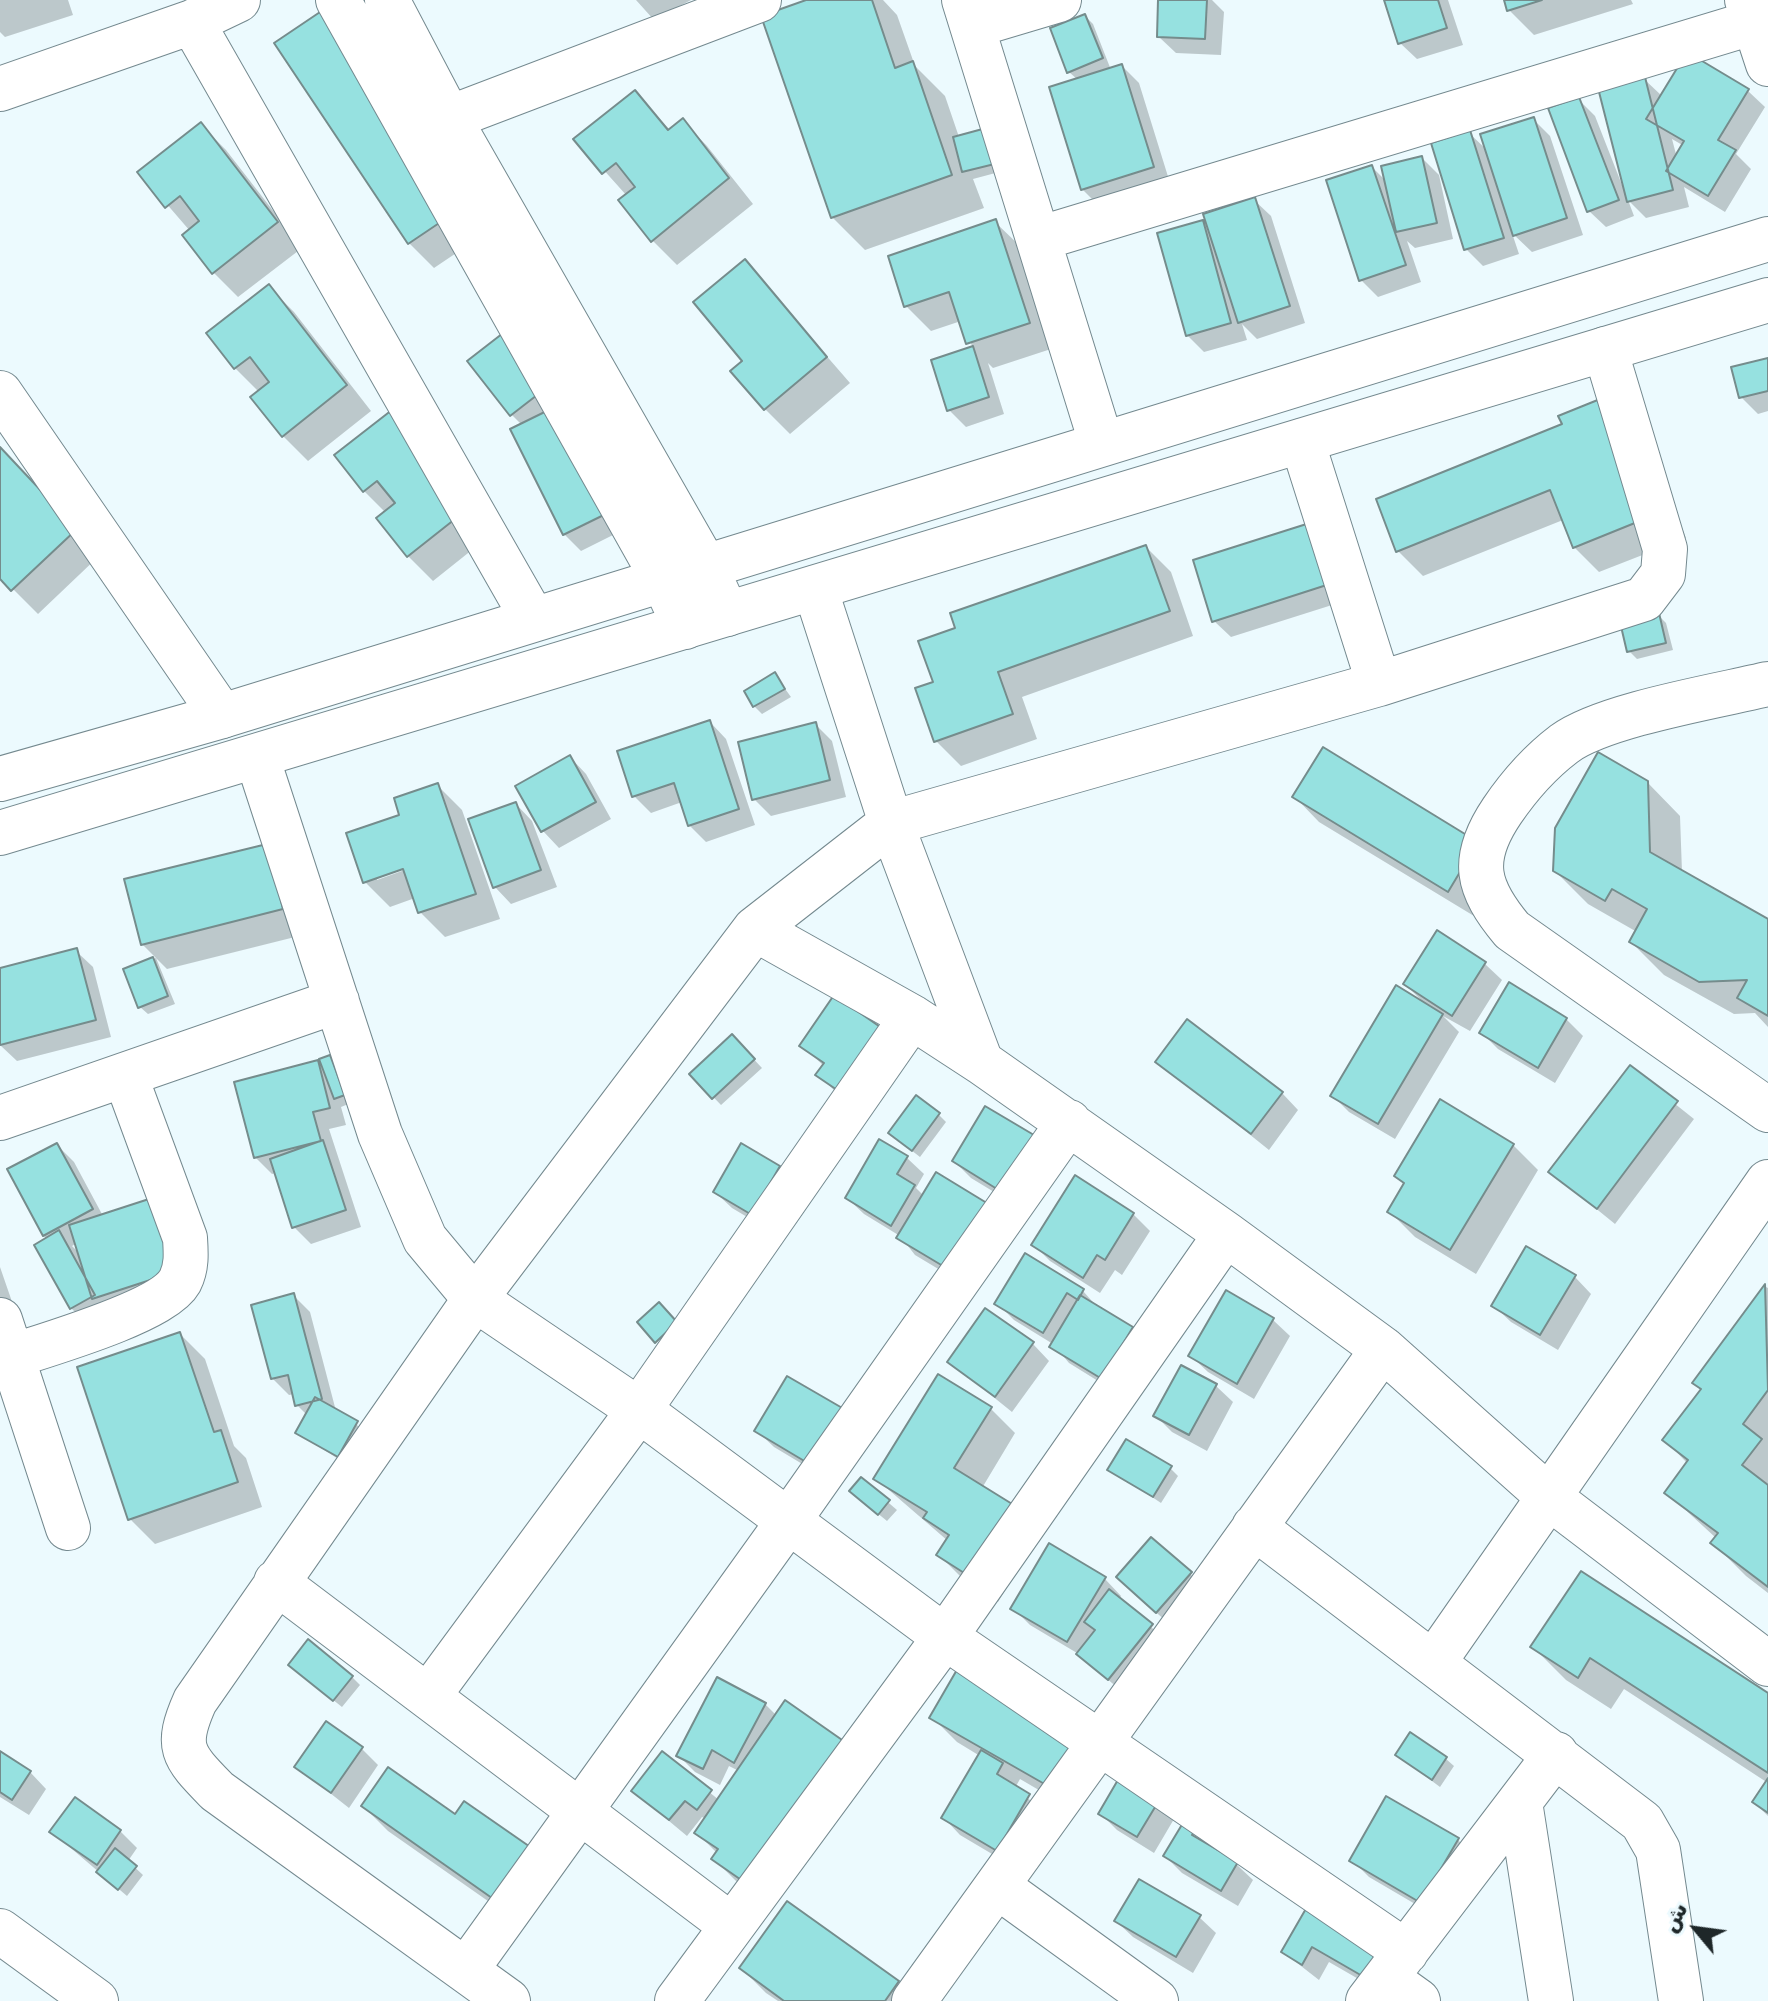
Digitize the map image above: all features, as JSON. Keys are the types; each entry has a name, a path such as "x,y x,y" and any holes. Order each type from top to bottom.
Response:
{"street":[{"path":"0,89 192,22 238,0"},
{"path":"338,0 663,579 685,627"},
{"path":"387,0 449,118 705,566 727,614"},
{"path":"449,118 759,0"},
{"path":"1059,0 968,13 1101,442"},
{"path":"1038,239 1756,14 1768,64"},
{"path":"192,22 533,619"},
{"path":"0,779 222,716 1101,442 1768,239"},
{"path":"0,833 1768,300"},
{"path":"508,2001 217,1791 193,1767 182,1748 182,1729 195,1701 475,1299 755,929 891,823 1379,684 1644,599 1663,574 1665,549 1605,349"},
{"path":"0,393 222,716"},
{"path":"1302,441 1379,684"},
{"path":"815,588 891,823 981,1062"},
{"path":"1768,684 1606,724 1565,743 1522,782 1493,825 1478,864 1488,901 1512,930 1768,1110"},
{"path":"257,757 380,1134 425,1239 475,1299 639,1410 787,1523 1099,1745 1395,1983 1556,1754"},
{"path":"755,929 912,1017 1069,1122 1226,1234 1383,1349 1550,1498 1768,1664"},
{"path":"0,1118 337,1001"},
{"path":"429,1695 639,1410 912,1017"},
{"path":"68,1528 4,1345 129,1314 164,1298 179,1282 186,1262 185,1238 125,1075"},
{"path":"466,1970 787,1523 1069,1122"},
{"path":"1434,1662 1768,1182"},
{"path":"677,2001 945,1637 1226,1234"},
{"path":"914,2001 1383,1349"},
{"path":"1254,1527 1642,1822 1658,1850 1684,1999"},
{"path":"276,1582 732,1926"},
{"path":"1520,1802 1551,2001"},
{"path":"997,1886 1156,2001"},
{"path":"0,1931 96,2001"}],"building":[{"path":"806,0 872,0 895,68 913,61 952,175 831,218 761,16"},
{"path":"1158,0 1207,0 1205,39 1157,37"},
{"path":"1384,0 1438,0 1447,28 1398,44"},
{"path":"1504,0 1542,0 1507,11"},
{"path":"326,8 460,209 408,244 274,43"},
{"path":"1085,14 1103,58 1067,73 1050,28"},
{"path":"1687,52 1749,89 1718,140 1736,150 1708,196 1666,171 1684,141 1646,119"},
{"path":"1122,64 1154,167 1081,190 1049,87"},
{"path":"1645,77 1673,190 1627,202 1598,88"},
{"path":"635,90 668,130 683,118 729,178 651,242 618,200 635,187 616,163 602,174 573,139"},
{"path":"1579,97 1619,200 1587,212 1548,108"},
{"path":"1534,117 1567,218 1513,236 1480,134"},
{"path":"201,122 278,222 212,274 182,235 199,221 180,196 165,208 137,172"},
{"path":"1001,124 1011,160 962,172 953,137"},
{"path":"1470,130 1504,238 1464,250 1431,143"},
{"path":"1422,156 1437,223 1396,232 1381,166"},
{"path":"1372,165 1406,265 1359,281 1326,180"},
{"path":"1255,197 1290,306 1238,323 1203,214"},
{"path":"996,219 1030,323 966,344 949,292 904,307 888,256"},
{"path":"1203,220 1231,323 1186,336 1157,233"},
{"path":"745,259 827,357 764,410 730,371 742,361 693,302"},
{"path":"269,284 347,385 282,437 250,397 269,382 250,357 234,369 206,333"},
{"path":"507,330 550,385 510,416 467,361"},
{"path":"973,346 989,397 947,411 931,360"},
{"path":"1768,358 1768,391 1739,398 1731,367"},
{"path":"1615,393 1662,512 1573,548 1550,490 1396,552 1376,499 1562,424 1558,416"},
{"path":"565,402 618,508 563,535 510,429"},
{"path":"397,406 474,504 407,557 376,518 395,503 377,481 363,492 334,455"},
{"path":"0,447 77,529 11,591 0,579"},
{"path":"1316,521 1336,582 1212,622 1193,560"},
{"path":"1146,545 1170,611 998,672 1013,714 934,742 915,688 933,682 918,641 955,628 950,613"},
{"path":"1659,613 1666,643 1627,652 1620,622"},
{"path":"775,672 785,689 753,707 744,691"},
{"path":"710,720 739,809 688,826 674,783 632,797 617,751"},
{"path":"816,722 830,780 752,800 738,742"},
{"path":"1323,747 1478,842 1448,892 1292,797"},
{"path":"1598,752 1648,781 1650,852 1768,919 1768,1016 1737,998 1747,980 1699,982 1629,942 1647,909 1612,889 1605,901 1553,871 1555,828"},
{"path":"570,755 596,802 541,832 515,786"},
{"path":"438,783 476,894 418,913 403,869 363,883 346,833 399,815 394,798"},
{"path":"516,802 541,870 493,888 468,819"},
{"path":"267,844 283,909 141,945 124,879"},
{"path":"1437,930 1486,962 1452,1016 1403,984"},
{"path":"77,948 96,1020 0,1045 0,968"},
{"path":"153,957 168,996 138,1008 123,969"},
{"path":"1509,982 1567,1018 1538,1068 1479,1033"},
{"path":"1396,985 1443,1014 1378,1124 1330,1096"},
{"path":"834,995 886,1031 843,1094 815,1075 824,1063 799,1046"},
{"path":"1187,1019 1283,1092 1251,1134 1155,1062"},
{"path":"732,1034 755,1059 712,1099 689,1074"},
{"path":"330,1055 345,1095 334,1099 319,1059"},
{"path":"318,1060 330,1108 313,1112 321,1141 254,1158 234,1082"},
{"path":"1630,1065 1678,1101 1597,1209 1548,1172"},
{"path":"916,1095 940,1113 912,1151 888,1133"},
{"path":"1440,1099 1514,1144 1450,1250 1387,1212 1404,1183 1394,1176"},
{"path":"985,1106 1039,1138 1005,1194 952,1161"},
{"path":"879,1139 908,1156 897,1174 915,1185 891,1226 845,1198"},
{"path":"323,1140 346,1210 292,1228 270,1159"},
{"path":"57,1143 93,1209 43,1236 7,1169"},
{"path":"741,1143 780,1166 752,1215 713,1192"},
{"path":"936,1172 995,1208 953,1272 896,1238"},
{"path":"1075,1175 1134,1213 1105,1260 1097,1255 1083,1278 1031,1245"},
{"path":"152,1198 175,1272 92,1299 69,1225"},
{"path":"59,1230 95,1295 70,1309 34,1245"},
{"path":"1526,1246 1576,1275 1540,1335 1491,1306"},
{"path":"1025,1253 1084,1289 1078,1300 1067,1293 1043,1333 994,1304"},
{"path":"1765,1284 1768,1390 1743,1424 1762,1439 1742,1465 1768,1485 1768,1587 1710,1543 1718,1533 1664,1493 1688,1460 1662,1440 1701,1389 1692,1383"},
{"path":"1226,1290 1274,1318 1237,1384 1188,1356"},
{"path":"294,1293 322,1399 295,1406 288,1375 271,1379 251,1305"},
{"path":"1080,1295 1133,1327 1102,1379 1049,1347"},
{"path":"659,1302 677,1322 655,1343 637,1322"},
{"path":"985,1308 1034,1342 995,1397 947,1362"},
{"path":"180,1332 214,1432 221,1430 238,1482 128,1520 77,1367"},
{"path":"1181,1365 1217,1384 1189,1435 1153,1416"},
{"path":"938,1374 992,1407 954,1468 1017,1507 972,1578 936,1555 949,1535 923,1518 927,1512 873,1479"},
{"path":"787,1376 844,1409 811,1465 754,1431"},
{"path":"315,1397 358,1421 338,1457 295,1433"},
{"path":"1126,1439 1172,1466 1153,1497 1107,1470"},
{"path":"861,1477 890,1500 878,1515 849,1491"},
{"path":"1151,1537 1192,1572 1156,1613 1116,1577"},
{"path":"1049,1543 1106,1577 1067,1642 1010,1609"},
{"path":"1581,1571 1768,1693 1768,1773 1590,1658 1578,1678 1530,1647"},
{"path":"1109,1589 1153,1624 1108,1680 1076,1654 1095,1630 1084,1622"},
{"path":"308,1639 353,1676 333,1701 288,1665"},
{"path":"969,1649 1088,1718 1048,1786 929,1718"},
{"path":"717,1677 766,1703 734,1763 712,1750 703,1769 676,1756"},
{"path":"785,1700 845,1742 747,1884 711,1859 718,1849 694,1833"},
{"path":"326,1721 363,1747 331,1793 294,1767"},
{"path":"1410,1732 1447,1757 1432,1780 1395,1755"},
{"path":"981,1750 1003,1763 997,1774 1030,1794 997,1851 941,1818"},
{"path":"0,1751 31,1771 12,1800 0,1792"},
{"path":"662,1751 712,1790 697,1810 685,1801 669,1820 631,1791"},
{"path":"1129,1761 1169,1784 1137,1837 1098,1814"},
{"path":"388,1767 455,1814 464,1801 536,1851 499,1903 361,1806"},
{"path":"1768,1778 1768,1813 1752,1802"},
{"path":"1386,1796 1459,1838 1421,1903 1349,1861"},
{"path":"75,1797 121,1830 97,1865 49,1832"},
{"path":"1192,1808 1204,1815 1192,1835 1238,1862 1221,1891 1163,1856"},
{"path":"115,1848 137,1866 118,1890 96,1872"},
{"path":"1139,1879 1201,1915 1176,1957 1114,1921"},
{"path":"1315,1893 1387,1936 1364,1977 1312,1947 1302,1965 1281,1952"},
{"path":"787,1901 899,1981 885,2001 784,2001 739,1968"}]}
